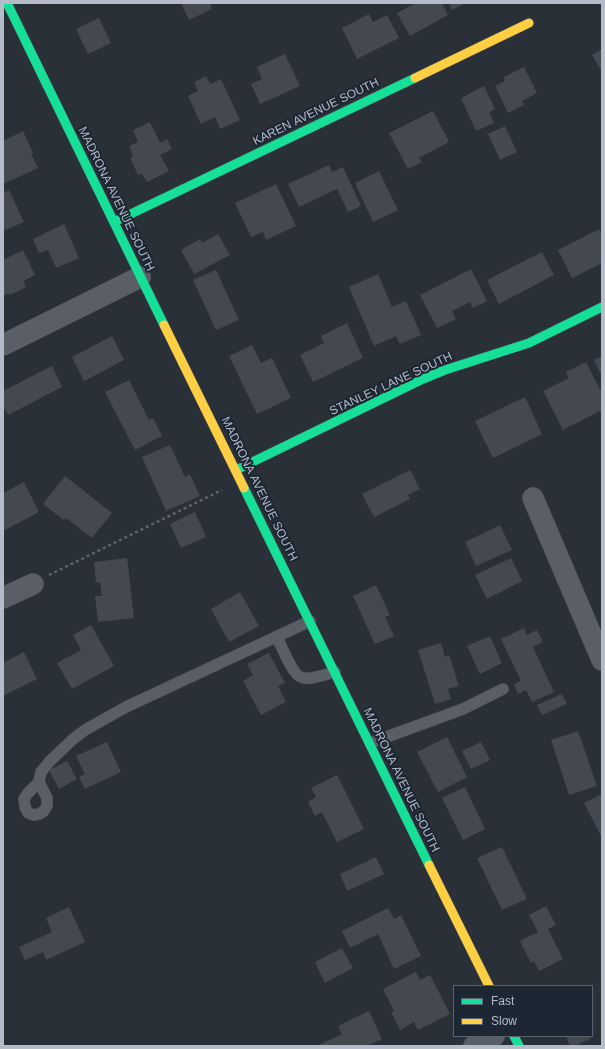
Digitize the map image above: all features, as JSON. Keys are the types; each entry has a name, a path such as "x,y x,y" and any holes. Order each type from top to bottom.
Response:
{"main road":[{"name":"MADRONA AVENUE SOUTH","path":"7,3 140,277 489,985"},
{"name":"KAREN AVENUE SOUTH","path":"114,222 529,23"},
{"name":"STANLEY LANE SOUTH","path":"236,470 423,379 445,370 529,343 602,307"},
{"path":"514,1037 519,1046"}],"street":[{"path":"3,345 140,277"},
{"path":"533,498 602,660"},
{"path":"3,598 33,584"},
{"path":"474,1046 492,1037"}],"lane":[{"path":"39,782 41,772 50,761 85,730 126,707 310,621"},
{"path":"276,637 295,673 300,677 307,678 335,672"},
{"path":"370,743 463,709 503,689"}],"path":[{"path":"33,584 241,481"}],"building":[{"path":"181,3 210,3 212,9 189,20"},
{"path":"416,3 442,3 448,15 410,36 397,13"},
{"path":"449,3 465,3 452,10"},
{"path":"369,14 373,22 387,15 399,38 357,59 342,28"},
{"path":"99,18 111,43 88,54 76,29"},
{"path":"602,49 602,72 592,55"},
{"path":"285,54 300,86 260,104 251,84 262,79 257,67"},
{"path":"524,67 537,93 522,101 524,105 508,113 495,86 505,81 504,77"},
{"path":"206,76 210,84 221,79 240,120 220,129 215,117 201,124 188,96 198,91 194,82"},
{"path":"484,86 495,109 489,112 494,123 476,131 461,98"},
{"path":"433,111 449,142 419,158 422,162 408,169 389,133"},
{"path":"150,122 160,143 167,139 172,149 160,155 169,171 147,182 142,174 138,175 130,158 133,156 129,146 138,142 133,130"},
{"path":"505,126 517,152 500,160 488,134"},
{"path":"23,131 33,153 31,154 38,168 3,184 3,141"},
{"path":"329,165 332,172 343,167 361,206 348,212 337,189 299,207 288,184"},
{"path":"379,171 398,210 373,222 355,183"},
{"path":"276,184 296,226 266,240 263,232 251,237 235,203"},
{"path":"9,190 24,222 3,231 3,193"},
{"path":"64,224 79,258 56,268 48,250 39,253 33,239"},
{"path":"599,229 602,235 602,263 572,278 558,250"},
{"path":"218,234 230,255 194,274 181,250 200,239 202,243"},
{"path":"23,250 35,275 23,281 26,287 10,295 9,293 3,296 3,260"},
{"path":"542,252 554,275 499,304 487,280"},
{"path":"471,269 487,301 473,308 470,302 452,311 456,319 437,328 420,295"},
{"path":"216,270 239,320 216,330 193,280"},
{"path":"378,274 392,307 406,301 421,335 400,344 396,336 374,346 349,287"},
{"path":"347,323 363,358 313,382 300,355 324,343 321,336"},
{"path":"112,336 124,360 84,381 72,357"},
{"path":"252,345 261,363 272,358 291,398 257,414 229,356"},
{"path":"602,356 602,377 594,360"},
{"path":"586,362 602,393 602,410 563,430 543,391 569,378 566,372"},
{"path":"52,366 62,387 8,415 3,406 3,391"},
{"path":"129,380 149,420 153,418 162,436 135,450 105,392"},
{"path":"525,397 542,434 493,458 475,421"},
{"path":"170,445 185,477 190,474 200,496 166,511 142,457"},
{"path":"410,470 420,489 408,495 410,499 374,517 362,494"},
{"path":"65,476 112,513 92,538 66,518 64,520 43,504"},
{"path":"24,482 39,512 3,531 3,493"},
{"path":"195,512 206,537 181,548 170,524"},
{"path":"500,525 512,550 476,566 465,542"},
{"path":"127,558 134,618 98,622 95,596 102,596 100,582 96,583 94,562"},
{"path":"511,558 522,581 487,599 475,575"},
{"path":"376,585 390,615 385,617 394,636 375,644 353,596"},
{"path":"240,592 259,626 229,642 211,609"},
{"path":"91,625 114,666 72,689 57,663 81,650 73,635"},
{"path":"524,628 527,635 537,630 543,642 533,647 554,692 532,702 526,690 518,694 514,684 521,681 501,639"},
{"path":"490,636 502,663 480,674 467,646"},
{"path":"441,643 445,657 449,655 459,686 448,689 451,699 435,704 418,650"},
{"path":"24,652 37,679 3,696 3,663"},
{"path":"269,653 285,683 278,686 286,702 261,715 243,681 253,675 247,664"},
{"path":"562,694 567,704 542,715 537,705"},
{"path":"578,731 597,786 569,795 551,740"},
{"path":"447,737 467,777 438,792 417,752"},
{"path":"107,742 121,772 85,789 79,777 85,774 76,756"},
{"path":"481,742 490,760 471,769 462,751"},
{"path":"67,761 77,779 59,789 49,770"},
{"path":"337,775 364,829 337,842 322,812 315,816 308,802 316,797 311,788"},
{"path":"465,787 485,829 463,840 442,798"},
{"path":"602,794 602,838 584,803"},
{"path":"502,847 527,899 502,910 477,858"},
{"path":"376,857 384,874 347,891 340,874"},
{"path":"546,906 556,925 548,929 563,959 539,971 534,961 531,963 520,941 538,932 529,915"},
{"path":"69,907 85,942 46,960 43,952 25,960 19,947 52,932 46,918"},
{"path":"388,908 394,919 401,915 421,956 394,969 378,934 350,948 342,931"},
{"path":"342,948 353,968 325,983 315,962"},
{"path":"416,972 420,980 430,975 450,1014 418,1030 414,1022 400,1030 391,1012 394,1011 383,989"},
{"path":"369,1011 382,1039 366,1046 317,1046 342,1034 338,1026"},
{"path":"566,1037 591,1038 575,1046 570,1046"}],"traffic: fast":[{"path":"7,3 164,325"},
{"path":"114,222 415,78"},
{"path":"236,470 423,379 445,370 529,343 602,307"},
{"path":"244,488 429,865"},
{"path":"514,1037 519,1046"}],"traffic: slow":[{"path":"415,78 529,23"},
{"path":"164,325 244,488"},
{"path":"429,865 489,985"}]}
